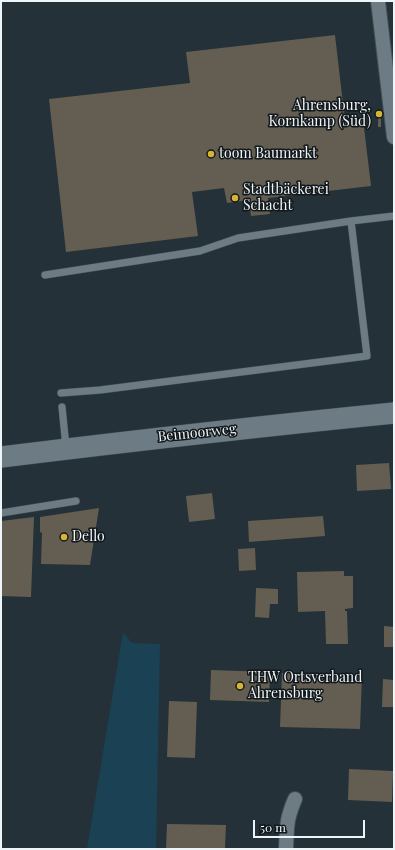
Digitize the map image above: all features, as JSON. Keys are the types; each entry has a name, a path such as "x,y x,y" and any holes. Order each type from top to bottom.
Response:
{"main road":[{"name":"Beimoorweg","path":"1,457 298,422 394,413"}],"street":[{"path":"378,1 394,137"},
{"path":"286,849 288,815 296,800"}],"lane":[{"path":"46,275 200,251 238,238 394,216"},
{"path":"61,392 100,390 367,356 351,221"},
{"path":"62,407 66,449"},
{"path":"1,513 76,501"}],"shaded area":[{"path":"123,632 132,643 160,644 156,849 87,849"}],"building":[{"name":"toom Baumarkt","path":"335,35 345,121 363,119 371,186 268,198 270,214 251,216 249,200 227,203 224,188 192,192 198,236 66,252 49,99 190,83 186,52"},
{"path":"378,116 381,116 381,127 378,127"},
{"path":"389,463 391,489 357,491 356,465"},
{"path":"212,493 215,519 189,522 186,496"},
{"path":"99,508 90,565 41,564 42,533 40,532 40,517"},
{"path":"323,516 325,536 249,542 248,521"},
{"path":"34,517 31,597 1,596 1,521"},
{"path":"255,548 256,570 239,571 238,549"},
{"path":"344,571 344,576 353,576 353,608 345,609 345,611 347,611 348,644 326,644 325,611 298,612 297,572"},
{"path":"256,588 278,589 278,604 270,604 269,618 255,617"},
{"path":"384,626 394,627 394,647 384,647"},
{"name":"THW Ortsverband Ahrensburg","path":"211,670 270,672 269,702 210,700"},
{"path":"282,673 362,676 360,729 280,727"},
{"path":"383,679 394,680 394,707 382,707"},
{"path":"169,701 197,702 195,758 167,757"},
{"path":"349,769 393,771 392,802 348,800"},
{"path":"167,824 226,825 225,849 166,849"}],"place":[{"name":"Ahrensburg, Kornkamp (Süd)","path":"379,114"},
{"name":"toom Baumarkt","path":"211,154"},
{"name":"Stadtbäckerei Schacht","path":"235,198"},
{"name":"Dello","path":"64,537"},
{"name":"THW Ortsverband Ahrensburg","path":"240,686"}]}
